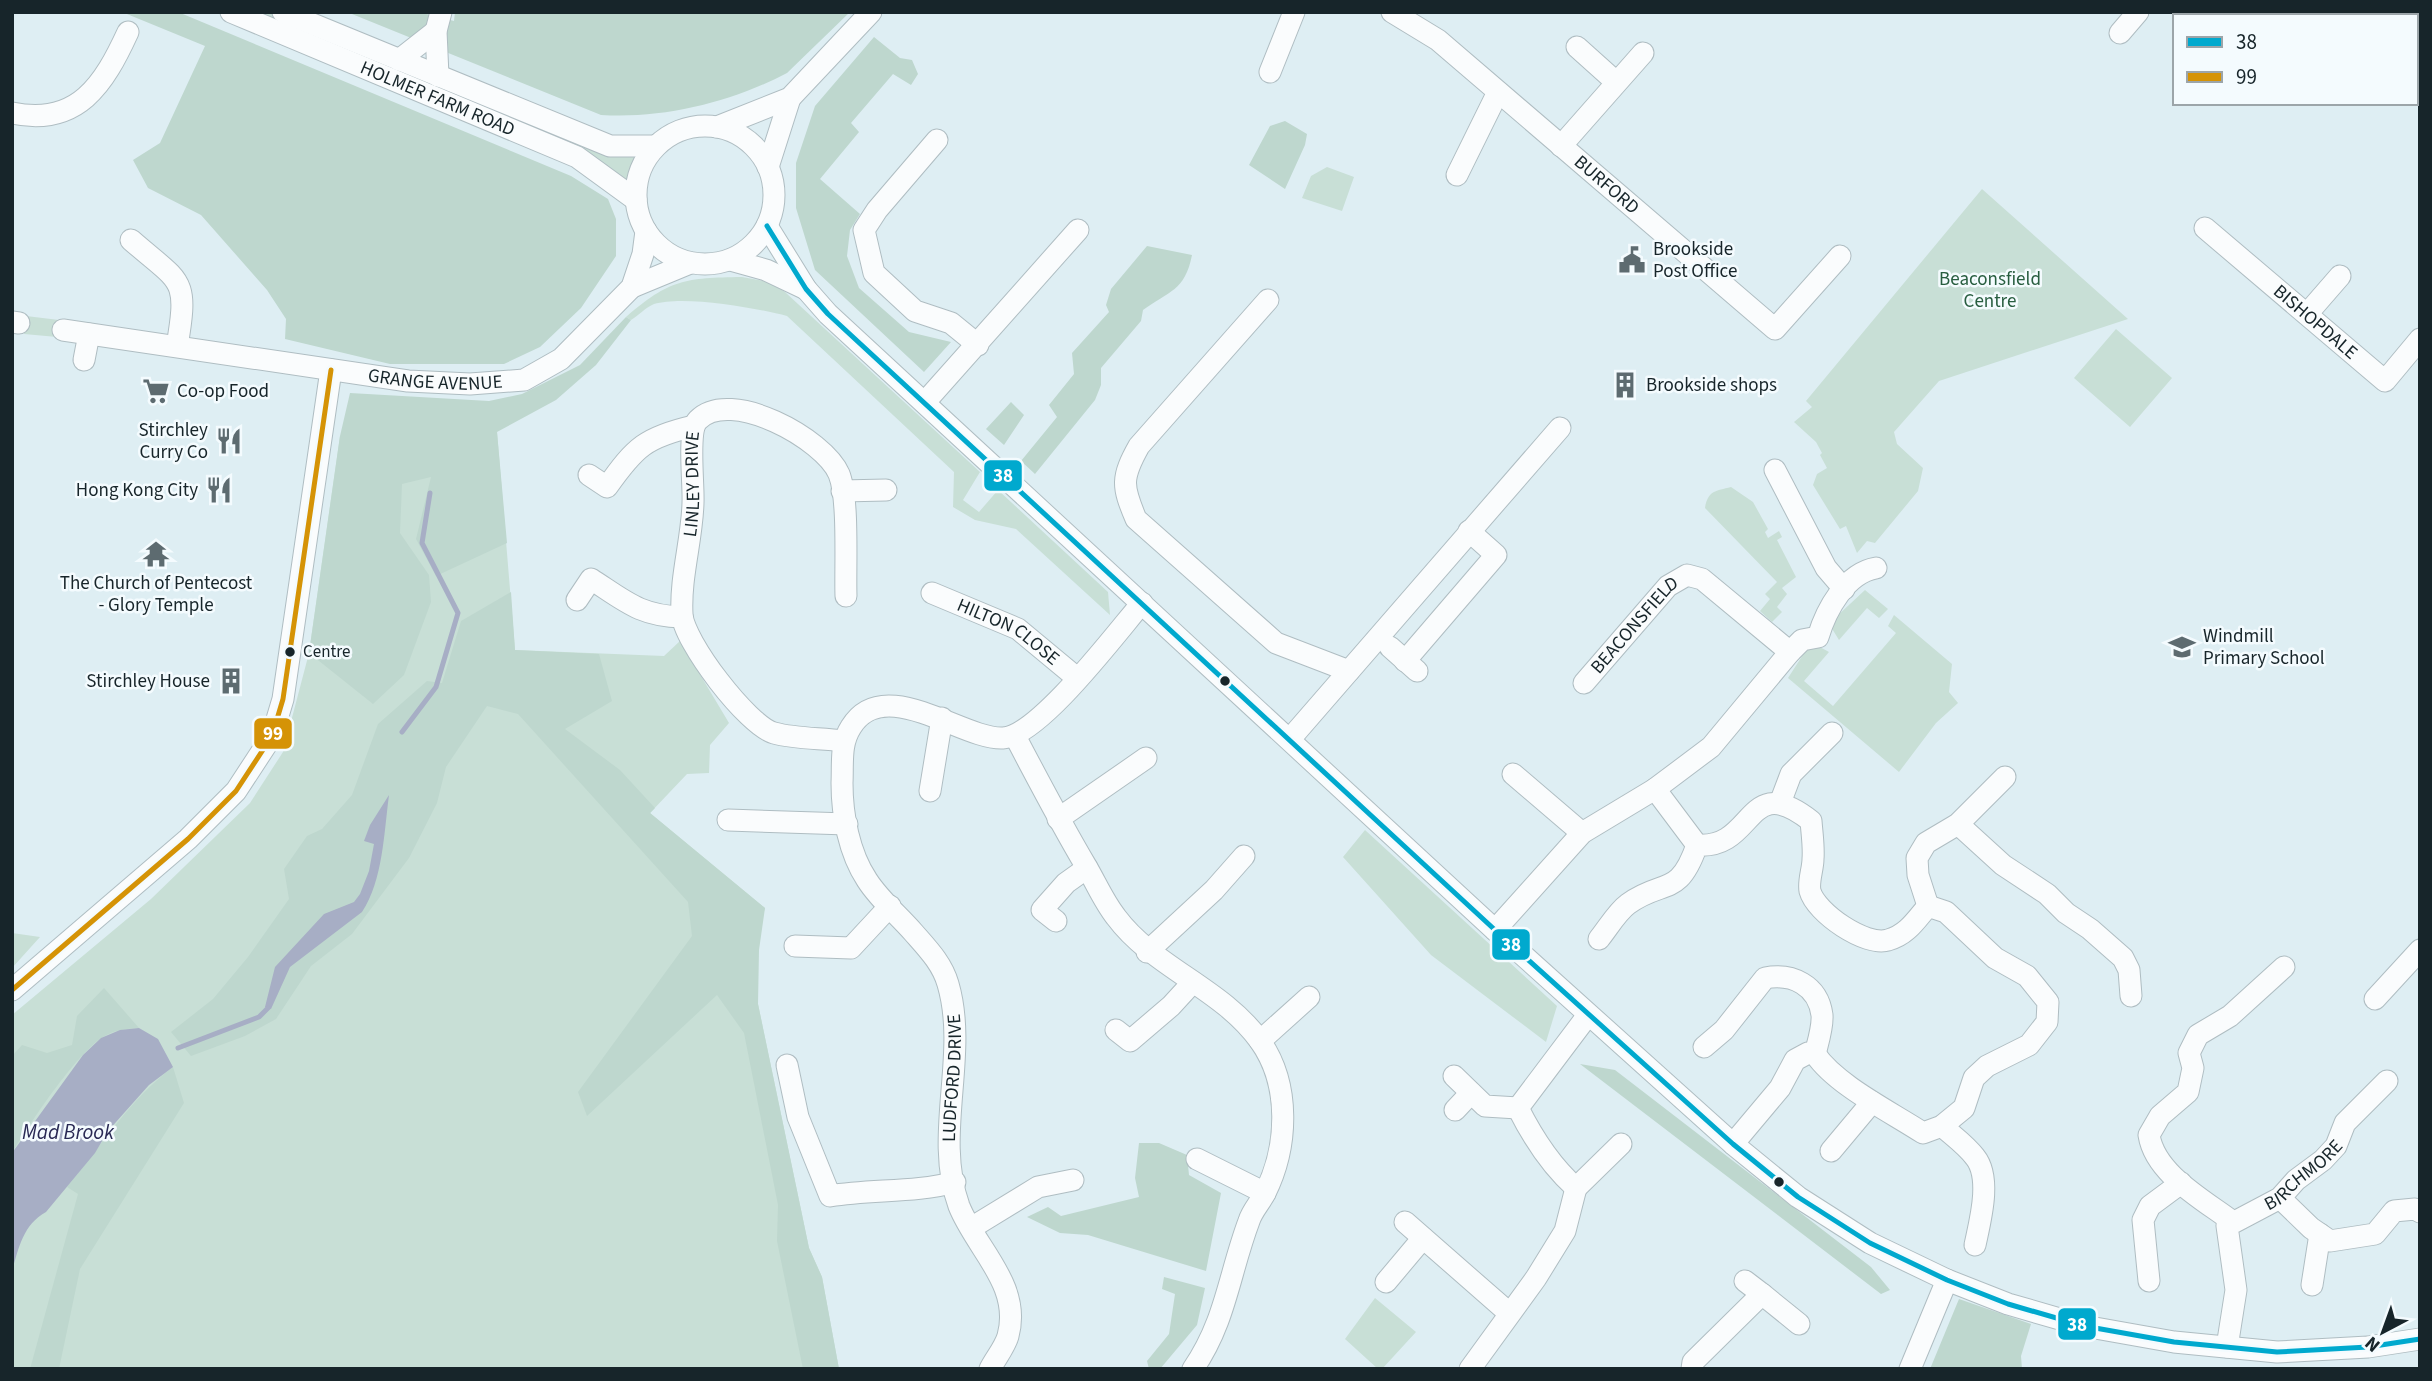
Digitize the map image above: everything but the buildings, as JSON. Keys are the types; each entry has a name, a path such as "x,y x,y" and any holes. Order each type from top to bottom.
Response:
{"street":[{"name":"HOLMER FARM ROAD","path":"232,12 577,157 636,200"},
{"name":"HOLMER FARM ROAD","path":"283,12 610,146 655,146"},
{"path":"717,127 790,98 871,12"},
{"path":"1270,72 1294,12"},
{"path":"2120,33 2138,12"},
{"name":"BURFORD","path":"1402,14 1438,40 1775,328 1840,256"},
{"path":"399,60 439,22"},
{"path":"438,76 439,22"},
{"path":"12,113 30,116 62,111 89,96 110,73 128,32"},
{"path":"1577,47 1616,82"},
{"path":"1561,146 1643,53"},
{"path":"1457,175 1498,92"},
{"path":"768,167 790,98"},
{"path":"695,127 717,127 738,135 756,149 768,167 774,197 767,226 748,249 730,260 705,264 690,263 658,246 646,231 636,200 637,180 644,162 655,146 673,134 695,127"},
{"path":"937,140 877,210 864,230 874,273 915,311 951,323 978,345"},
{"path":"767,226 806,289 828,314 925,402 1000,476 1142,603 1588,1015 1733,1144 1798,1197 1870,1243 1947,1280 2008,1304 2084,1326 2174,1342 2277,1352 2368,1347 2420,1339"},
{"name":"BISHOPDALE","path":"2205,228 2385,381 2420,339"},
{"path":"925,402 1078,230"},
{"name":"GRANGE AVENUE","path":"632,286 643,254 646,231"},
{"path":"131,240 180,283 184,303 177,346"},
{"path":"730,260 766,270 806,289"},
{"name":"GRANGE AVENUE","path":"63,330 331,370 433,382 470,384 524,380 561,359 632,286 690,263"},
{"path":"2306,314 2340,276"},
{"path":"1268,300 1139,446 1128,466 1124,491 1136,519 1276,643 1349,671"},
{"path":"85,360 89,334"},
{"path":"12,990 188,839 236,791 272,736 283,699 331,370"},
{"name":"LINLEY DRIVE","path":"843,741 771,733 738,703 707,667 686,632 682,617 695,472 690,435 699,418 712,412 742,410 785,425 816,449 838,472 842,491 846,596"},
{"path":"589,475 607,487 625,462 647,441 666,431 694,426"},
{"path":"1290,739 1560,428"},
{"path":"1775,470 1826,568 1844,589"},
{"path":"842,491 886,490"},
{"path":"1404,660 1496,555 1469,531"},
{"path":"1496,930 1582,834 1655,789 1711,747 1790,652 1802,640 1818,637 1831,607 1844,589 1856,576 1876,568"},
{"name":"BEACONSFIELD","path":"1584,683 1668,586 1687,575 1702,579 1790,652"},
{"path":"577,600 591,579 637,609 656,616 682,617"},
{"name":"HILTON CLOSE","path":"932,593 1018,629 1077,678"},
{"path":"843,741 853,723 872,710 898,705 993,737 1015,736 1043,716 1142,603"},
{"path":"930,790 942,718"},
{"path":"1780,803 1791,774 1832,733"},
{"path":"1015,736 1115,916 1147,952 1229,1010 1259,1041 1273,1073 1283,1113 1279,1157 1265,1193 1249,1219 1221,1319 1210,1345 1193,1369"},
{"name":"LUDFORD DRIVE","path":"843,741 842,798 851,844 867,880 937,959 950,993 953,1044 948,1143 959,1205 1008,1292 1008,1336 989,1369"},
{"path":"1059,819 1146,758"},
{"path":"1513,774 1582,834"},
{"path":"1928,906 1918,875 1917,858 1926,843 1958,824 2005,777"},
{"path":"1655,789 1697,845 1716,847 1737,832 1756,809 1774,802 1792,806 1811,821 1813,858 1809,889 1816,904 1832,919 1863,937 1885,942 1906,933 1928,906"},
{"path":"728,820 847,824"},
{"path":"1958,824 2003,865 2047,894 2066,913 2090,929 2123,958 2129,970 2131,996"},
{"path":"1599,939 1628,904 1671,886 1685,874 1697,845"},
{"path":"1147,952 1213,890 1244,856"},
{"path":"1043,918 1066,883 1087,868"},
{"path":"795,946 851,948 890,906"},
{"path":"1733,1144 1780,1088 1795,1060 1808,1053 1815,1054 1823,1065 1872,1102 1923,1133 1942,1126 1964,1108 1974,1078 1987,1066 2029,1045 2047,1022 2048,1002 2027,976 1995,958 1945,912 1928,906"},
{"path":"2375,999 2420,950"},
{"path":"2227,1347 2236,1290 2227,1226 2233,1222 2181,1183 2155,1155 2149,1135 2152,1126 2188,1092 2193,1068 2189,1053 2198,1035 2230,1016 2284,967"},
{"path":"1703,1047 1724,1030 1765,978 1784,974 1801,982 1818,1001 1822,1018 1815,1054"},
{"path":"1126,1042 1159,1017 1193,982"},
{"path":"1259,1041 1311,995"},
{"path":"1518,1108 1588,1015"},
{"path":"787,1065 798,1117 830,1196 930,1189 955,1182"},
{"path":"1454,1076 1485,1106 1518,1108"},
{"name":"BIRCHMORE","path":"2233,1222 2280,1198 2331,1151 2345,1123 2387,1081"},
{"path":"1455,1110 1471,1093"},
{"path":"1830,1152 1872,1102"},
{"path":"1518,1108 1531,1134 1563,1176 1576,1188"},
{"path":"1942,1126 1977,1158 1983,1178 1981,1216 1975,1245"},
{"path":"1470,1369 1536,1278 1565,1231 1576,1188 1621,1144"},
{"path":"1197,1159 1265,1193"},
{"path":"971,1228 1038,1187 1073,1180"},
{"path":"2149,1281 2143,1220 2150,1206 2181,1183"},
{"path":"2280,1198 2330,1241 2375,1234 2394,1211 2415,1209 2420,1212"},
{"path":"1405,1222 1509,1313"},
{"path":"2312,1285 2320,1234"},
{"path":"1386,1282 1423,1238"},
{"path":"1910,1369 1947,1280"},
{"path":"1692,1369 1693,1362 1753,1287 1799,1324"}],"green space":[{"path":"122,12 178,12 571,176 608,199 616,219 616,256 581,308 540,347 504,364 390,364 285,339 286,319 267,290 201,215 148,188 133,160 160,143 205,46"},
{"path":"244,12 267,12 587,143 638,153 629,183"},
{"path":"347,12 419,12 454,21 455,12 850,12 787,73 766,83 697,106 625,116 601,115"},
{"path":"874,37 900,58 912,60 918,74 911,85 893,74 851,123 859,132 820,179 860,214 850,230 847,256 859,288 909,332 951,342 924,372 815,270 796,208 796,163 815,106"},
{"path":"1285,121 1307,134 1305,145 1285,189 1249,165 1270,126"},
{"path":"1327,167 1354,177 1342,211 1302,198 1311,176"},
{"name":"Beaconsfield Centre","path":"1982,189 2128,319 1939,381 1894,432 1897,444 1923,468 1918,491 1875,543 1867,541 1857,553 1846,526 1840,529 1813,485 1817,474 1827,468 1820,455 1822,453 1816,442 1794,422 1812,407 1806,401"},
{"path":"1147,246 1192,255 1185,276 1175,289 1143,310 1141,321 1101,368 1101,385 1095,400 1035,474 1021,461 1057,417 1049,405 1074,374 1072,353 1109,312 1106,305 1111,289"},
{"path":"742,277 770,282 785,292 980,472 963,500 979,512 998,490 1108,592 1110,615 1016,529 975,520 953,507 954,472 787,316 740,306 683,301 654,304 631,320 626,317 655,295 679,283 706,278"},
{"path":"26,316 59,320 57,337 24,334"},
{"path":"626,317 631,320 596,365 556,400 497,432 507,543 436,576 416,539 431,477 402,484 400,533 429,575 431,602 404,675 373,704 309,653 340,436 350,393 489,401 522,394 580,365"},
{"path":"2116,329 2172,378 2130,427 2074,378"},
{"path":"1011,402 1024,415 1004,445 986,429"},
{"path":"497,432 515,650 664,656 680,641 729,723 710,745 709,773 687,774 650,813 765,908 758,932 758,1004 809,1248 822,1277 839,1369 12,1369 12,1015 151,899 250,803 283,752 309,653 340,436"},
{"path":"1731,487 1753,502 1768,529 1765,532 1768,538 1779,531 1782,537 1777,540 1796,577 1782,588 1787,594 1777,607 1782,612 1772,622 1760,611 1770,599 1765,594 1777,582 1705,508 1711,495"},
{"path":"1865,590 1888,609 1879,618 1867,608 1839,640 1831,627 1836,617"},
{"path":"511,592 515,650 599,654 612,701 565,729 620,770 655,808 650,813 765,908 759,950 758,1004 809,1248 822,1277 839,1369 803,1369 777,1241 778,1205 744,1033 717,995 587,1116 578,1092 692,936 688,902 518,714 487,706 446,767 437,803 409,858 352,934 311,966 276,1019 245,1036 191,1056 171,1032 213,999 248,957 289,899 284,869 307,836 322,829 352,795 378,724 427,681 442,683 461,621"},
{"path":"1894,615 1952,664 1949,692 1958,703 1936,723 1899,772 1788,678 1808,647 1818,646 1829,652 1804,681 1833,706 1896,633 1888,626"},
{"path":"1365,830 1557,1006 1546,1042 1431,955 1343,857"},
{"path":"12,933 40,937 12,968"},
{"path":"104,988 139,1028 111,1033 92,1046 54,1091 12,1153 12,1056 22,1045 47,1053 72,1045 77,1016"},
{"path":"1580,1064 1615,1070 1871,1267 1890,1290 1881,1294"},
{"path":"173,1067 184,1103 80,1269 59,1369 30,1369 78,1194 67,1187 129,1108"},
{"path":"1139,1143 1159,1143 1187,1155 1189,1175 1221,1193 1206,1271 1088,1235 1060,1233 1027,1217 1048,1207 1061,1216 1139,1197 1135,1178"},
{"path":"1164,1277 1205,1288 1197,1325 1160,1369 1149,1369 1147,1361 1169,1334 1175,1294 1162,1289"},
{"path":"1375,1298 1416,1332 1382,1369 1378,1369 1345,1339"},
{"path":"1959,1299 2031,1324 2021,1356 2022,1369 1930,1369"}],"water":[{"path":"389,795 378,871 369,900 362,912 290,967 271,1009 265,1007 275,967 324,914 354,902 360,894 369,871 374,844 364,841 370,825"},
{"name":"Mad Brook","path":"139,1028 158,1039 173,1067 149,1085 108,1131 95,1153 46,1212 32,1223 23,1237 12,1271 12,1153 83,1055 101,1038 120,1030"}],"waterway":[{"path":"402,732 436,687 458,613 422,543 430,493"},
{"path":"178,1048 259,1017 268,1008"}],"transit line":[{"name":"38","path":"767,226 806,289 828,314 1495,930 1733,1144 1798,1197 1870,1243 1947,1280 2008,1304 2084,1326 2174,1342 2277,1352 2368,1347 2420,1339"},
{"name":"99","path":"12,990 188,839 236,791 272,736 283,699 331,370"}],"place":[{"name":"Brookside Post Office","path":"1632,260"},
{"name":"Brookside shops","path":"1625,385"},
{"name":"Co-op Food","path":"156,391"},
{"name":"Stirchley Curry Co","path":"229,441"},
{"name":"Hong Kong City","path":"219,490"},
{"name":"The Church of Pentecost - Glory Temple","path":"156,554"},
{"name":"Windmill Primary School","path":"2182,647"},
{"name":"Centre","path":"290,652"},
{"name":"Stirchley House","path":"231,681"}]}
